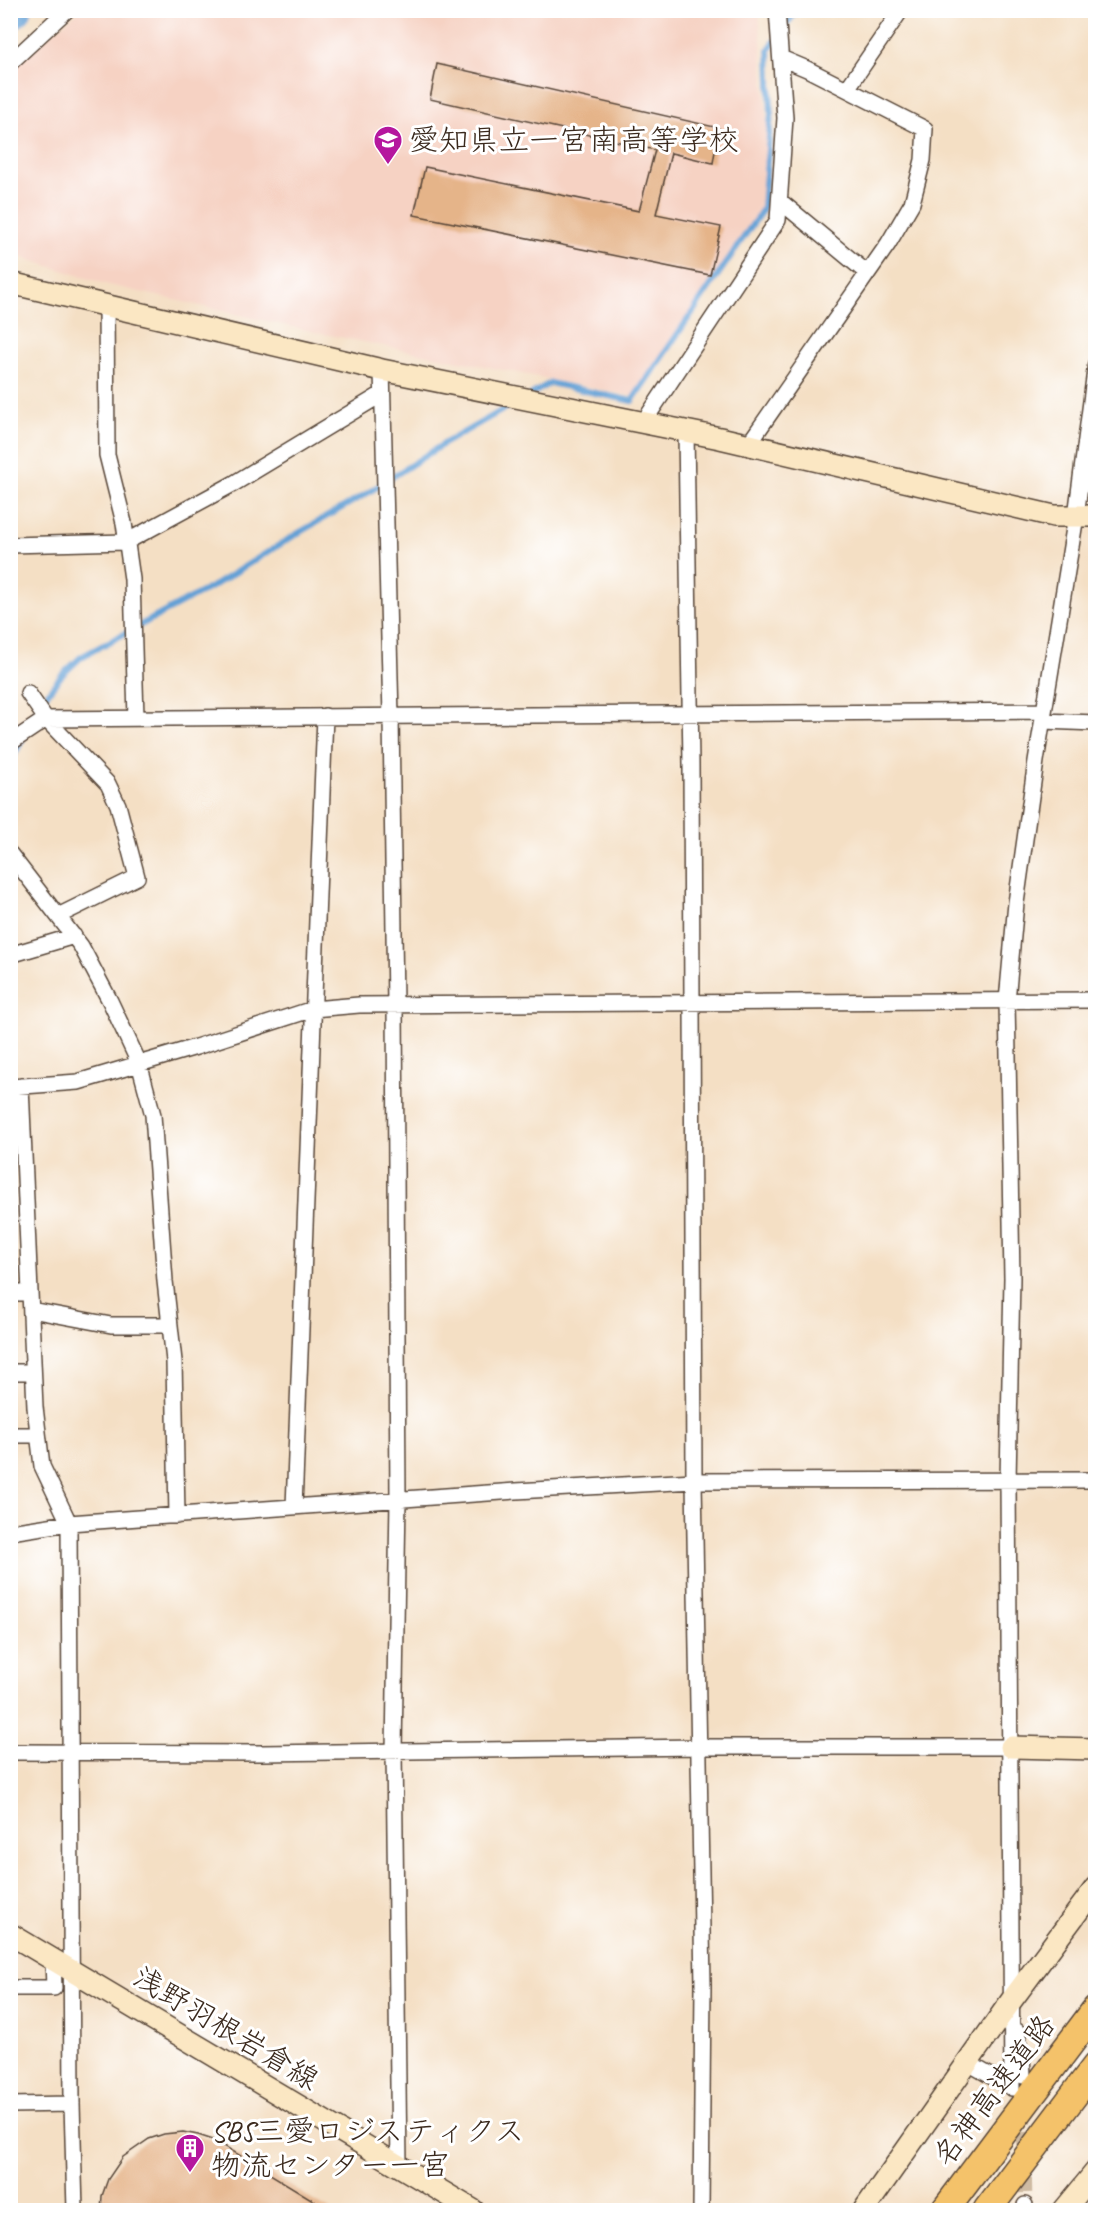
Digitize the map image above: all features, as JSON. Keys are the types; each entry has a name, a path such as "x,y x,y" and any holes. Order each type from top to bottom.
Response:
{"highway":[{"name":"名神高速道路","path":"945,2211 1095,2009"},
{"path":"987,2211 1095,2066"}],"street":[{"path":"10,63 67,10"},
{"path":"643,423 778,220 785,118 777,10"},
{"path":"847,89 901,10"},
{"path":"748,445 888,244 912,203 922,160 925,129 781,58"},
{"path":"780,201 867,273"},
{"path":"10,283 382,370 748,445 1054,516 1086,516"},
{"path":"106,304 107,455 132,579 136,718"},
{"path":"968,2063 1012,2088 1008,1480 1012,1278 1007,1001 1016,903 1043,716 1086,516 1095,363"},
{"path":"382,370 391,716 394,1004 398,1499 394,1751 399,2166"},
{"path":"10,545 126,542 233,484 382,394"},
{"path":"686,432 690,714 694,1481 703,1985 702,2211"},
{"path":"28,693 45,719 108,784 118,805 137,877 58,916"},
{"path":"10,743 45,719 690,714 1043,716 1095,723"},
{"path":"294,1507 325,716"},
{"path":"10,854 81,946 139,1063 153,1115 174,1361 177,1516"},
{"path":"10,955 74,936"},
{"path":"75,2211 72,2104 62,1965 71,1752 69,1523 42,1466 38,1434 30,1293 18,1174 16,1087 78,1082 313,1009 394,1004 1095,1000"},
{"path":"10,1293 30,1293"},
{"path":"31,1310 111,1325 170,1325"},
{"path":"10,1372 33,1372"},
{"path":"10,1435 38,1434"},
{"path":"10,1532 69,1523 398,1499 694,1481 1095,1480"},
{"path":"10,1752 699,1747 1095,1749"},
{"path":"864,2211 1011,2001 1095,1887"},
{"name":"浅野羽根岩倉線","path":"10,1934 472,2211"},
{"path":"10,1988 54,1988 62,1965"},
{"path":"1011,2001 1022,2054 1023,2076"},
{"path":"10,2104 72,2104"},
{"path":"1064,2211 1095,2171"}],"shaded area":[{"name":"愛知県立一宮南高等学校","path":"79,11 759,11 767,122 762,208 637,397 319,333 109,285 11,254 11,67"}],"building":[{"path":"437,64 719,128 713,163 671,153 656,214 721,227 710,275 414,215 425,167 639,211 655,150 430,99"},
{"name":"SBS三愛ロジスティクス 物流センター一宮","path":"183,2132 216,2141 331,2211 101,2211 102,2196 108,2179 123,2157 149,2139 164,2134"}],"waterway":[{"path":"10,14 15,10"},
{"path":"532,394 550,383 632,401 763,209 771,114 769,49 797,10"},
{"path":"29,725 42,700 62,675 81,657 215,585 366,494 445,443 515,403"},
{"path":"10,763 22,740"}],"tunnel":[{"path":"1023,2109 1025,2205"}],"place":[{"name":"愛知県立一宮南高等学校","path":"388,166"},
{"name":"SBS三愛ロジスティクス 物流センター一宮","path":"190,2174"}]}
